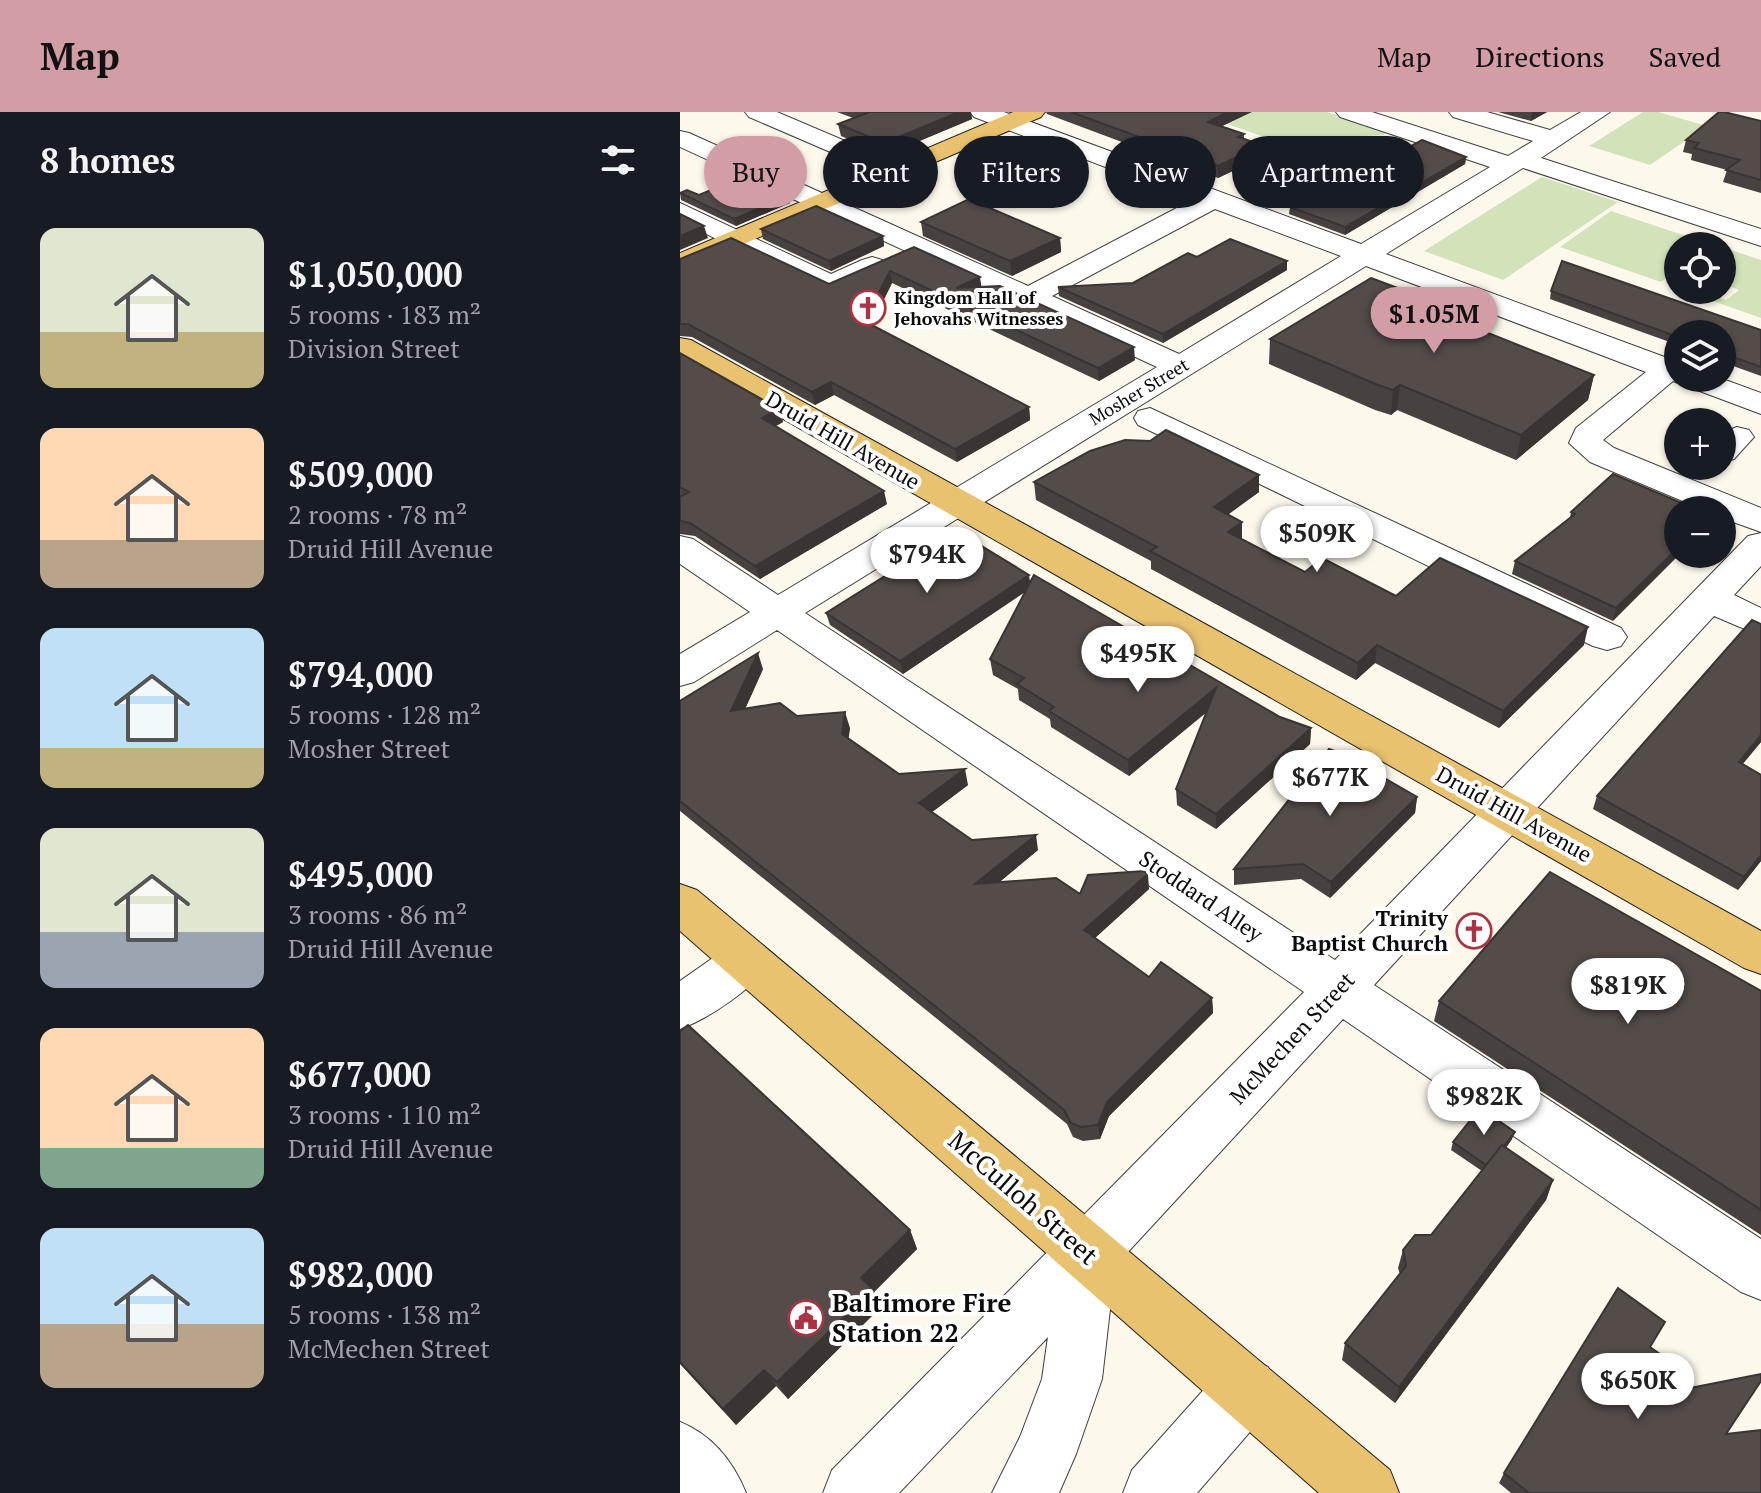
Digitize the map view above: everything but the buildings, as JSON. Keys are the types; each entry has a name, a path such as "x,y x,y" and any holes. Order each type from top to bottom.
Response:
{"main road":[{"path":"938,153 1021,117"},
{"path":"680,263 822,203"},
{"name":"Druid Hill Avenue","path":"680,347 1761,954"},
{"name":"McCulloh Street","path":"680,903 1367,1493"}],"street":[{"path":"757,112 823,140"},
{"path":"982,112 1021,117 1105,153"},
{"path":"1348,112 1532,152 1761,213"},
{"path":"1461,112 1532,152 1761,238"},
{"name":"Mosher Street","path":"680,672 1598,112"},
{"path":"680,138 1181,366"},
{"path":"1216,200 1664,368"},
{"path":"1029,297 1196,208"},
{"path":"680,211 831,285 916,245"},
{"path":"1664,384 1588,435 1586,443 1602,455 1664,470"},
{"path":"1728,392 1761,404"},
{"path":"1150,418 1607,637"},
{"path":"1699,480 1761,521"},
{"name":"McMechen Street","path":"855,1493 1088,1254 1761,544"},
{"name":"Stoddard Alley","path":"680,547 1761,1272"},
{"path":"1709,599 1761,623"},
{"path":"680,1008 747,960"},
{"path":"1024,1493 1045,1454 1072,1379 1088,1254"},
{"path":"1155,1493 1246,1389"},
{"path":"680,1453 714,1493"}],"green space":[{"path":"1238,112 1327,112 1386,131 1384,135 1363,136 1261,136 1219,121"},
{"path":"1643,112 1658,112 1707,126 1650,165 1589,146"},
{"path":"1542,177 1618,202 1503,280 1424,251"},
{"path":"1611,211 1674,232 1664,232 1664,280 1661,282 1560,247"},
{"path":"1736,252 1761,260 1761,318 1722,304 1736,304 1736,292 1739,290 1736,289"}],"place":[{"name":"Kingdom Hall of Jehovahs Witnesses","path":"868,308"},
{"name":"Trinity Baptist Church","path":"1474,931"},
{"name":"Baltimore Fire Station 22","path":"806,1318"}]}
